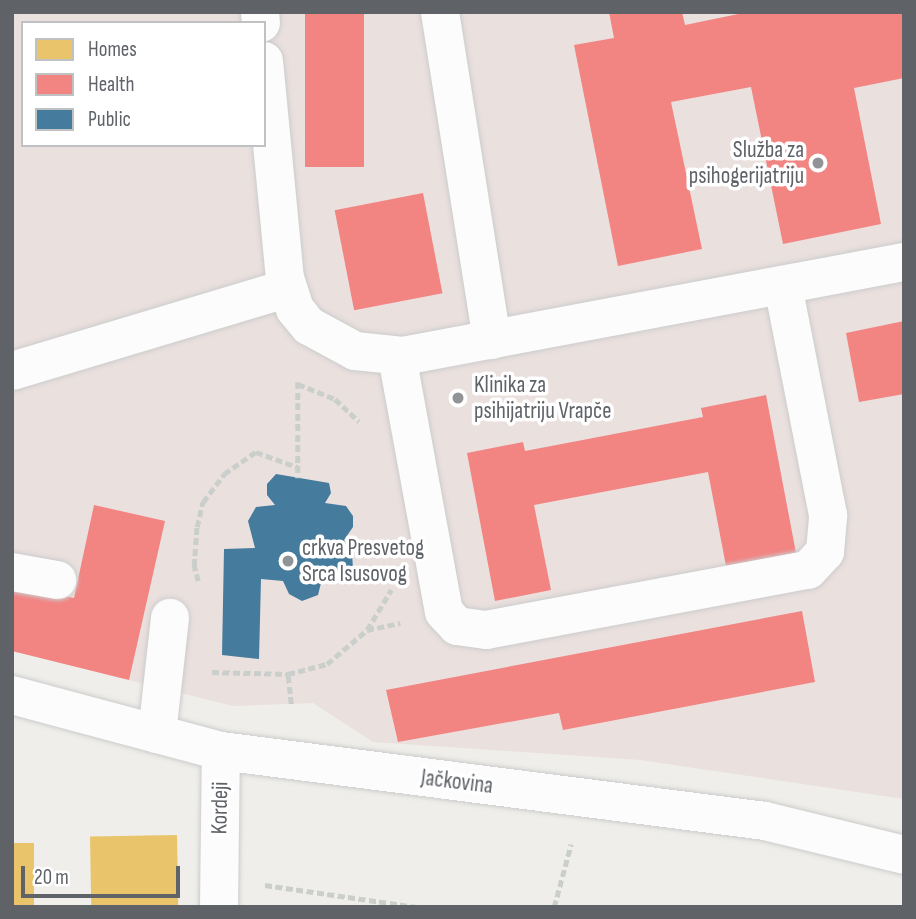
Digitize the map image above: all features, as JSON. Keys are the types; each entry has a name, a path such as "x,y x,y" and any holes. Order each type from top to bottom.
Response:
{"street":[{"path":"440,12 492,340"},
{"path":"266,80 288,288 295,309 309,326 355,351 397,356 904,262"},
{"path":"397,356 444,612 457,626 486,630 808,570 825,552 828,515 783,285"},
{"path":"12,371 288,288"},
{"path":"12,572 57,580"},
{"path":"157,734 170,618"},
{"name":"Jačkovina","path":"12,695 221,751 765,821 904,855"},
{"name":"Kordeji","path":"219,893 221,751"}],"path":[{"path":"297,396 298,478"},
{"path":"201,589 194,566 197,527 203,502 224,474 256,453 297,467"},
{"path":"211,662 212,673 288,674 327,664 368,630 444,612"},
{"path":"288,674 291,704"},
{"path":"554,907 581,798"},
{"path":"219,893 416,907"}],"shaded area":[{"name":"Klinika za psihijatriju Vrapče","path":"12,12 904,12 904,799 640,760 373,742 313,703 233,706 12,651"}],"building: Homes":[{"path":"177,835 178,907 91,907 90,837"},
{"path":"12,843 34,843 34,907 12,907"}],"building: Health":[{"path":"305,12 364,12 364,167 305,167"},
{"name":"Služba za psihogerijatriju","path":"609,12 682,12 685,25 748,12 904,12 904,78 854,88 881,224 783,244 751,87 671,102 702,249 618,266 574,45 614,38"},
{"path":"423,193 442,293 354,310 335,210"},
{"path":"904,321 904,394 859,402 846,333"},
{"path":"766,395 796,553 726,566 708,472 534,505 551,590 495,601 467,453 523,442 525,451 703,417 701,408"},
{"path":"94,505 165,521 129,680 12,651 12,585 74,598"},
{"path":"802,611 815,682 563,730 559,713 398,742 386,690"}],"building: Public":[{"name":"crkva Presvetog Srca Isusovog","path":"276,474 329,483 331,493 325,503 346,506 353,516 353,527 344,540 352,554 353,568 342,576 322,579 318,595 302,601 289,594 283,581 261,579 259,659 222,655 224,549 255,548 248,521 256,507 275,505 267,495 267,484"}],"place":[{"name":"Služba za psihogerijatriju","path":"818,163"},
{"name":"Klinika za psihijatriju Vrapče","path":"458,398"},
{"name":"crkva Presvetog Srca Isusovog","path":"288,561"}]}
